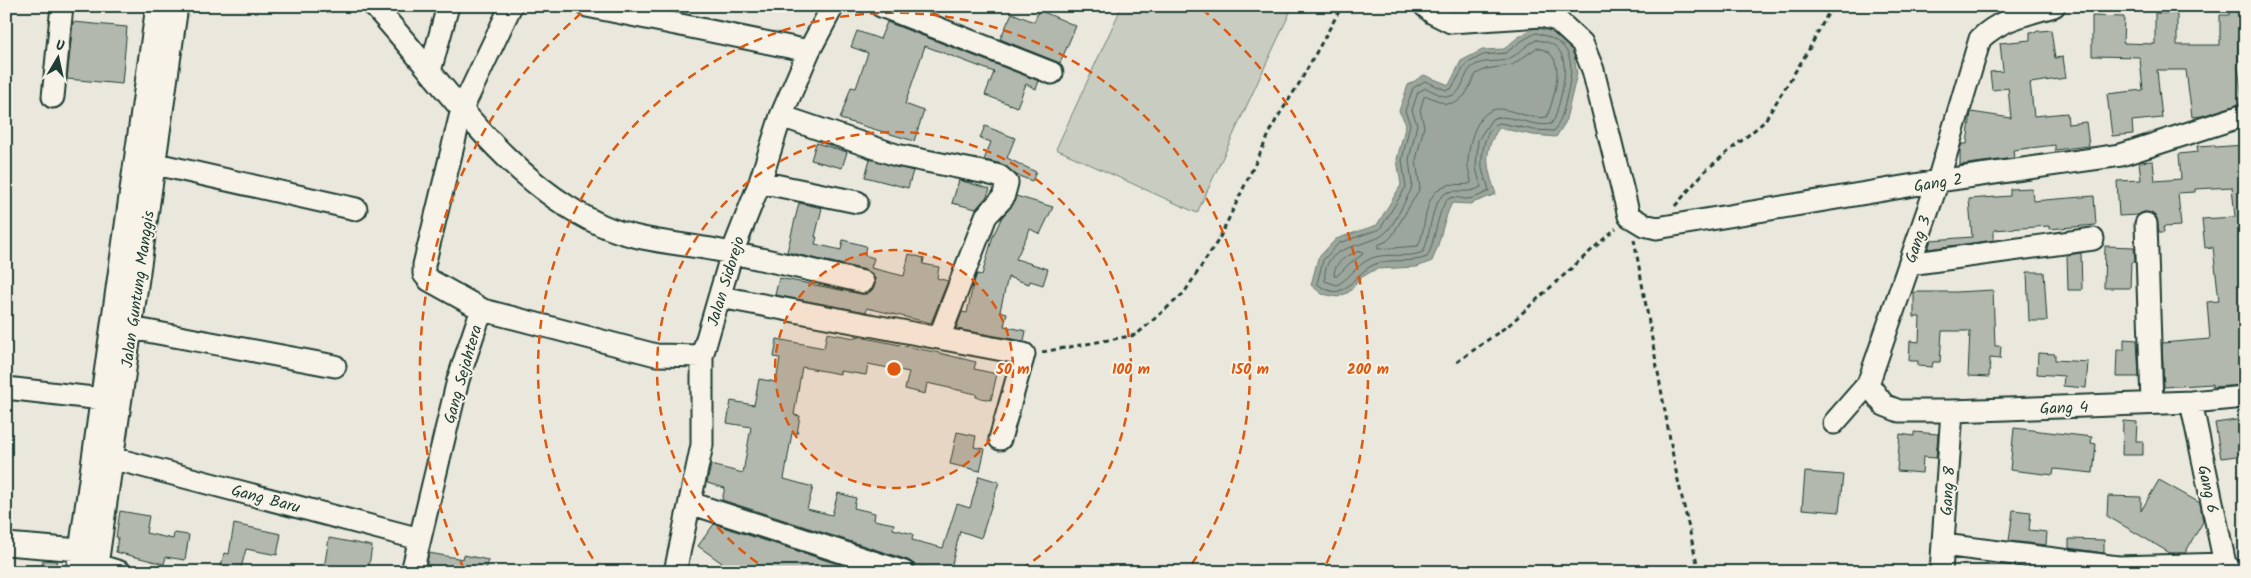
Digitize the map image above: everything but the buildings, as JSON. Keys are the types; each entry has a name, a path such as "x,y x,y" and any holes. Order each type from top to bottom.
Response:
{"street":[{"path":"53,97 62,6"},
{"name":"Jalan Guntung Manggis","path":"97,568 156,164 150,132 157,6"},
{"name":"Jalan Guntung Manggis","path":"77,572 102,399 150,132 177,6"},
{"path":"374,6 462,109 528,177 582,214 602,225 644,237 732,253 863,282"},
{"path":"430,71 448,6"},
{"path":"483,310 429,280 424,274 424,265 462,109 511,6"},
{"path":"587,6 809,51"},
{"name":"Jalan Sidorejo","path":"675,572 702,444 702,356 732,253 760,182 781,116 809,51 834,6"},
{"path":"881,6 1052,73"},
{"path":"1424,6 1451,22 1542,16 1557,20 1582,44 1593,70 1630,216 1644,225 1657,228"},
{"name":"Gang 3","path":"1868,384 1938,181 1980,39 1990,29 2001,23 2054,6"},
{"name":"Gang 2","path":"1657,228 1938,181 2121,155 2245,114"},
{"path":"781,116 896,155 999,176 1006,183 1003,198 986,216 939,338"},
{"path":"156,164 356,209"},
{"path":"760,182 857,202"},
{"path":"2146,224 2152,403"},
{"path":"1909,264 2093,239"},
{"path":"720,297 1024,354 1000,439"},
{"name":"Gang Sejahtera","path":"412,572 458,380 483,310 656,355 702,356"},
{"path":"131,328 335,366"},
{"path":"1834,422 1868,384"},
{"name":"Gang 4","path":"1868,384 1884,405 1899,411 1952,411 2190,402 2245,396"},
{"path":"6,388 102,399"},
{"name":"Gang 6","path":"2190,402 2230,568"},
{"name":"Gang 8","path":"1941,572 1952,411"},
{"name":"Gang Baru","path":"112,458 420,538"},
{"path":"690,503 904,572"},
{"path":"6,544 80,550"},
{"path":"1943,545 2132,569 2230,568"},
{"path":"97,568 120,572"}],"path":[{"path":"1024,354 1084,346 1136,335 1184,293 1219,240 1276,120 1300,82 1342,6"},
{"path":"1657,228 1704,171 1764,122 1808,50 1832,6"},
{"path":"1457,362 1510,324 1630,216"},
{"path":"1630,216 1675,467 1699,572"}],"shaded area":[{"path":"1122,6 1293,6 1197,213 1056,149"}],"water":[{"path":"1535,27 1559,34 1573,50 1577,74 1565,123 1556,137 1533,135 1499,128 1488,153 1490,176 1496,194 1470,204 1452,203 1432,261 1417,267 1376,269 1362,277 1349,292 1338,297 1322,294 1311,285 1318,258 1336,239 1377,225 1401,185 1397,159 1406,124 1399,111 1408,85 1424,75 1449,85 1461,61 1482,50 1504,49"}]}
